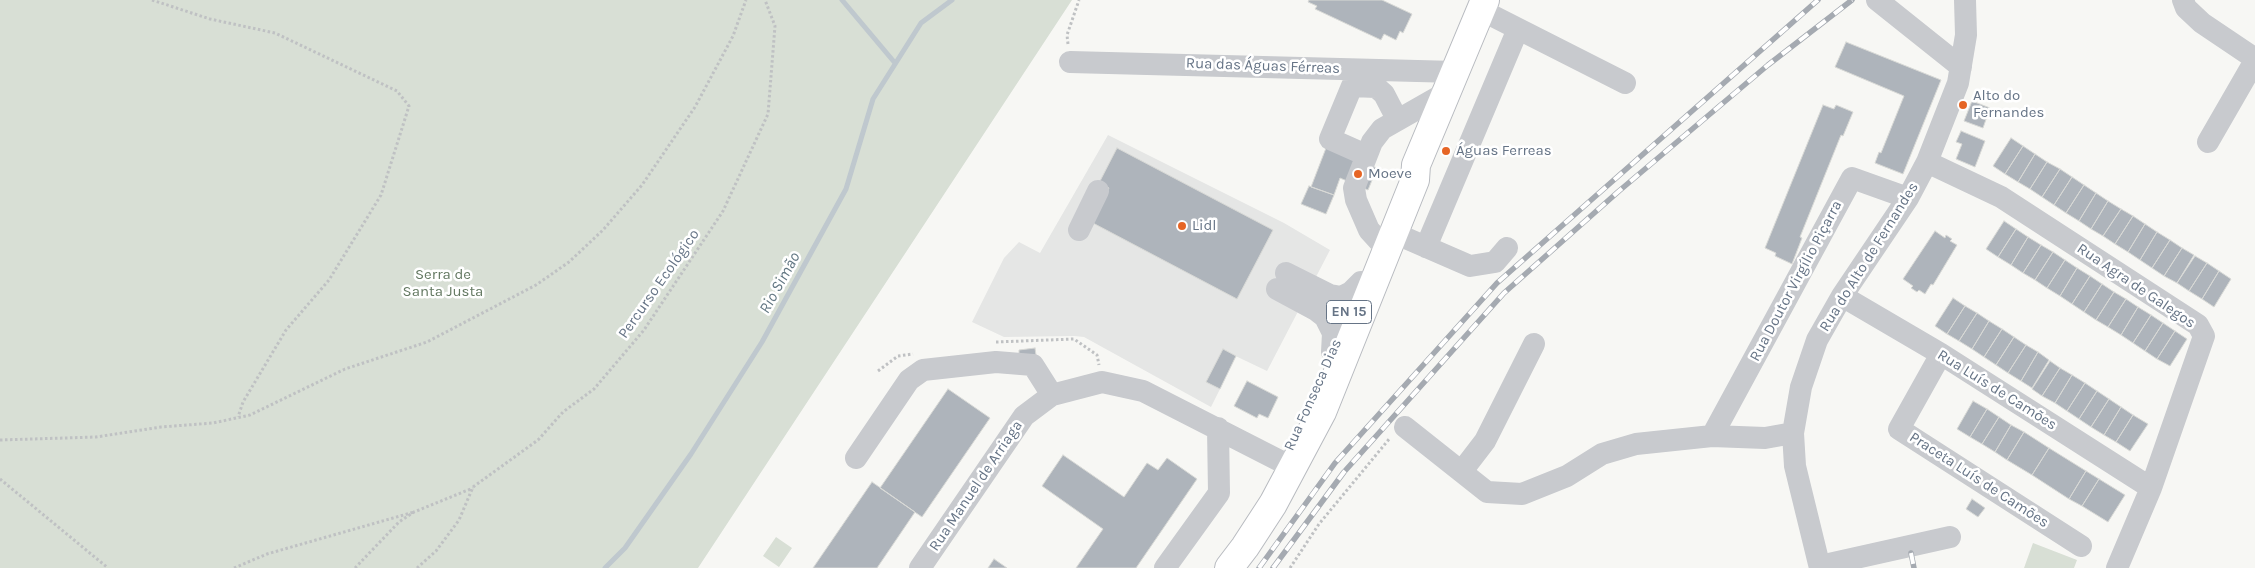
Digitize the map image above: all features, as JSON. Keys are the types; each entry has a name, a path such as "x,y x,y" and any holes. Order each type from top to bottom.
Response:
{"main road":[{"name":"Rua Fonseca Dias","path":"1226,565 1292,458 1333,386 1366,286 1388,238 1407,175 1416,165 1483,5"},
{"name":"Rua Fonseca Dias","path":"1292,458 1304,421 1332,352 1336,317 1366,286"}],"street":[{"path":"1878,0 1961,67"},
{"name":"Rua do Alto de Fernandes","path":"1820,567 1795,466 1793,433 1801,387 1816,340 1842,296 1908,198 1927,162 1958,83 1966,35 1965,0"},
{"path":"2183,0 2186,8 2202,23 2251,56 2253,64 2208,142"},
{"path":"1483,5 1518,29 1625,83"},
{"path":"1426,247 1518,29"},
{"name":"Rua das Águas Férreas","path":"1070,62 1451,82"},
{"path":"1451,82 1382,129 1372,142 1366,155 1354,188 1356,200 1369,230 1388,238 1426,247 1470,266 1495,262 1507,248"},
{"path":"1366,155 1330,139 1352,86 1376,87 1384,94 1397,119"},
{"name":"Rua Agra de Galegos","path":"1927,162 2001,197 2198,325 2204,336 2151,488 2117,568"},
{"name":"Rua Doutor Virgílio Piçarra","path":"1712,436 1852,178 1908,198"},
{"path":"1079,230 1098,191"},
{"path":"1333,386 1336,358 1348,324 1336,317 1316,310 1282,281 1340,297 1366,286"},
{"path":"1330,295 1339,301 1336,317"},
{"name":"Rua Luís de Camões","path":"1842,296 1941,354 2151,488"},
{"path":"1462,471 1484,441 1534,344"},
{"name":"Praceta Luís de Camões","path":"1941,354 1899,429 2080,546"},
{"path":"856,458 909,380 923,370 996,362 1033,365 1052,395"},
{"name":"Rua Manuel de Arriaga","path":"920,568 1024,416 1052,395 1102,382 1143,391 1218,428 1292,458"},
{"path":"1405,427 1487,492 1522,494 1567,476 1602,454 1636,444 1712,436 1765,438 1793,433"},
{"path":"1165,568 1218,493 1218,428"},
{"path":"1820,567 1950,537"}],"path":[{"path":"152,0 210,19 275,33 397,91 409,106 382,195 330,280 286,330 243,402 238,417"},
{"path":"0,440 96,438 161,427 213,423 250,414 345,370 427,342 536,285 569,262 603,230 642,185 695,107 733,36 746,0"},
{"name":"Percurso Ecológico","path":"414,512 473,487 538,440 563,412 594,389 644,330 723,211 768,114 774,26 765,0"},
{"path":"1070,62 1068,35 1079,0"},
{"path":"1290,568 1319,524 1394,433 1405,427"},
{"path":"0,479 108,568"},
{"path":"417,568 436,551 459,520 473,487"},
{"path":"234,568 267,554 414,512"},
{"path":"355,568 399,522 414,512"}],"shaded area":[{"path":"1108,135 1284,223 1330,250 1267,371 1223,350 1207,382 1220,389 1211,407 1084,337 1004,337 972,322 1004,258 1019,242 1040,253"}],"green space":[{"name":"Serra de Santa Justa","path":"0,0 1072,0 698,568 0,568"},
{"path":"776,537 792,548 779,567 763,556"},
{"path":"2033,543 2077,560 2074,568 2024,568"}],"building":[{"path":"1309,0 1382,0 1412,14 1403,33 1400,31 1396,40 1384,34 1381,40 1315,9 1317,6 1308,2"},
{"path":"1846,42 1941,80 1903,174 1875,163 1879,152 1881,153 1904,96 1835,67"},
{"path":"1972,101 1990,108 1983,128 1964,121"},
{"path":"1823,105 1834,109 1836,105 1853,112 1843,136 1841,135 1800,237 1802,238 1792,264 1775,256 1776,253 1765,248"},
{"path":"1961,131 1985,141 1975,167 1956,159 1962,144 1956,142"},
{"path":"2011,138 2023,146 2005,174 1993,166"},
{"path":"2023,146 2035,154 2018,182 2005,174"},
{"name":"Lidl","path":"1117,148 1273,230 1237,299 1091,222 1109,188 1099,183"},
{"path":"1326,148 1377,168 1368,190 1340,178 1334,195 1311,187"},
{"path":"2035,154 2047,162 2030,189 2018,182"},
{"path":"2047,162 2060,169 2042,197 2030,189"},
{"path":"2060,169 2072,177 2054,205 2042,197"},
{"path":"2072,177 2084,185 2066,213 2054,205"},
{"path":"2084,185 2096,193 2079,221 2066,213"},
{"path":"1309,186 1334,195 1326,214 1301,204"},
{"path":"2096,193 2108,201 2091,229 2079,221"},
{"path":"2108,201 2121,209 2103,236 2091,229"},
{"path":"2121,209 2133,216 2115,244 2103,236"},
{"path":"2133,216 2145,224 2128,252 2115,244"},
{"path":"2004,221 2016,229 1998,257 1986,249"},
{"path":"2145,224 2157,232 2140,260 2128,252"},
{"path":"2016,229 2028,237 2011,265 1998,257"},
{"path":"1935,231 1945,238 1946,235 1952,239 1950,241 1957,245 1933,285 1931,284 1925,294 1911,288 1913,286 1903,279"},
{"path":"2157,232 2170,240 2152,268 2140,260"},
{"path":"2028,237 2041,245 2023,273 2011,265"},
{"path":"2170,240 2182,248 2164,276 2152,268"},
{"path":"2041,245 2053,252 2035,280 2023,273"},
{"path":"2182,248 2194,255 2177,283 2164,276"},
{"path":"2053,252 2065,260 2047,288 2035,280"},
{"path":"2195,256 2207,263 2189,291 2177,283"},
{"path":"2065,260 2077,268 2060,296 2047,288"},
{"path":"2207,263 2219,271 2202,299 2189,291"},
{"path":"2077,268 2090,276 2072,304 2060,296"},
{"path":"2219,271 2231,279 2214,307 2202,299"},
{"path":"2090,276 2102,284 2084,312 2072,304"},
{"path":"2102,284 2114,292 2096,320 2084,312"},
{"path":"2114,292 2126,299 2108,327 2096,320"},
{"path":"1953,298 1965,306 1947,334 1935,326"},
{"path":"2126,299 2138,307 2121,335 2108,327"},
{"path":"1965,306 1977,313 1959,341 1947,334"},
{"path":"2138,307 2151,315 2133,343 2121,335"},
{"path":"1977,313 1989,321 1972,349 1959,341"},
{"path":"2151,315 2163,323 2145,351 2133,343"},
{"path":"1989,321 2002,329 1984,357 1972,349"},
{"path":"2163,323 2175,331 2157,359 2145,351"},
{"path":"2002,329 2014,337 1996,365 1984,357"},
{"path":"2175,331 2187,339 2170,366 2157,359"},
{"path":"2014,337 2026,345 2008,373 1996,365"},
{"path":"2026,345 2038,352 2021,381 2008,373"},
{"path":"1035,348 1036,355 1019,357 1019,350"},
{"path":"1223,349 1236,356 1220,389 1206,382"},
{"path":"2038,352 2049,360 2032,388 2021,381"},
{"path":"2050,361 2060,368 2042,396 2032,389"},
{"path":"2060,368 2072,375 2055,403 2042,396"},
{"path":"2072,375 2085,383 2067,411 2055,403"},
{"path":"1247,381 1278,397 1268,418 1259,414 1257,418 1234,406"},
{"path":"2085,383 2097,391 2079,419 2067,411"},
{"path":"948,389 990,418 922,517 880,488"},
{"path":"2097,391 2109,399 2091,427 2079,419"},
{"path":"2109,399 2121,407 2104,435 2091,427"},
{"path":"1973,401 1987,409 1970,437 1957,429"},
{"path":"2121,407 2133,415 2116,442 2104,435"},
{"path":"1987,409 1999,417 1982,444 1970,437"},
{"path":"2133,415 2148,424 2130,451 2116,442"},
{"path":"1999,417 2011,425 1995,452 1982,444"},
{"path":"2011,425 2024,432 2007,460 1995,452"},
{"path":"2024,432 2049,448 2032,475 2007,460"},
{"path":"2049,448 2086,471 2069,499 2032,475"},
{"path":"1063,455 1124,497 1147,463 1158,470 1167,458 1197,479 1136,568 1076,568 1103,529 1042,486"},
{"path":"2086,471 2099,479 2082,506 2069,499"},
{"path":"2099,479 2125,495 2108,522 2082,506"},
{"path":"872,482 915,512 877,568 813,568"},
{"path":"1972,499 1985,508 1978,517 1966,509"},
{"path":"994,559 1007,568 988,568"}],"waterway":[{"path":"842,0 895,63"},
{"name":"Rio Simão","path":"605,568 625,548 691,454 762,342 846,189 873,99 921,23 952,0"}],"railway":[{"path":"1259,568 1335,463 1497,283 1818,0"},
{"path":"1273,568 1344,472 1504,293 1619,191 1768,65 1852,0"},
{"path":"1911,553 1914,568"}],"place":[{"name":"Alto do Fernandes","path":"1963,105"},
{"name":"Águas Ferreas","path":"1446,151"},
{"name":"Moeve","path":"1358,174"},
{"name":"Lidl","path":"1182,226"}]}
